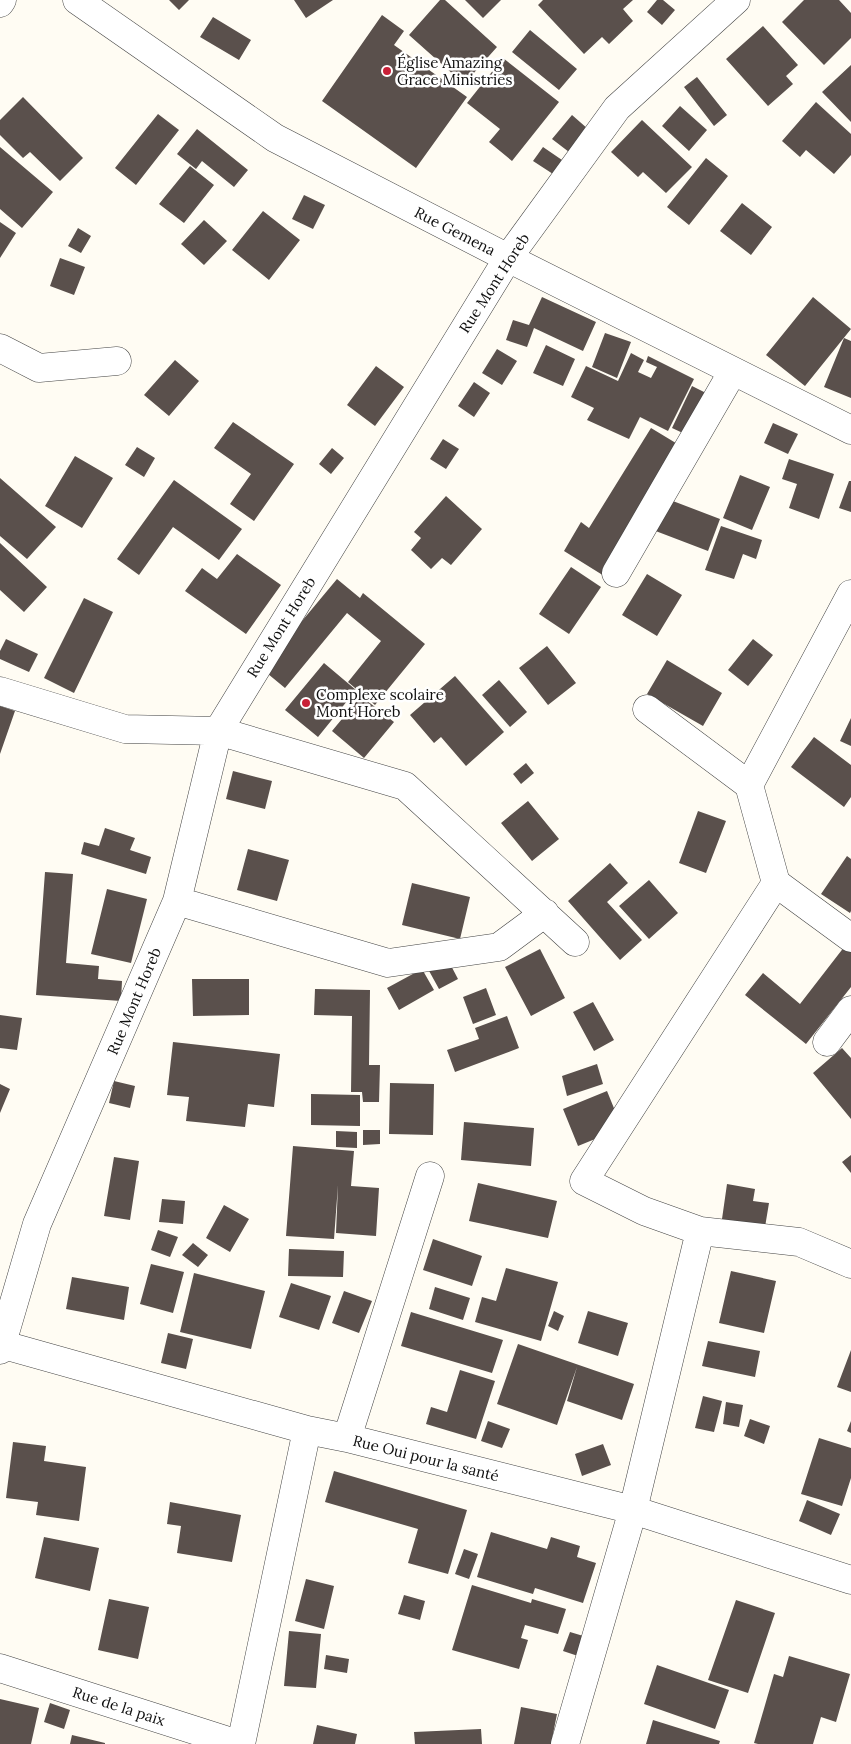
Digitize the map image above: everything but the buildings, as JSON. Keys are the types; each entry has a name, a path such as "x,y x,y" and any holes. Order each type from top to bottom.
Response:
{"street":[{"name":"Rue Gemena","path":"77,0 275,138 508,258 851,430"},
{"name":"Rue Mont Horeb","path":"0,1346 37,1224 176,901 218,731 508,258 617,108 736,0"},
{"path":"0,348 40,368 118,360"},
{"path":"616,573 733,371"},
{"path":"749,785 851,594"},
{"path":"0,691 125,729 218,731 405,786 575,942"},
{"path":"647,710 749,785 776,884 851,938"},
{"path":"776,884 584,1181 644,1211 700,1231 799,1242 851,1264"},
{"path":"176,901 388,963 499,947 545,913"},
{"path":"827,1042 851,1010"},
{"path":"347,1438 430,1176"},
{"path":"565,1744 633,1510 700,1231"},
{"name":"Rue Oui pour la santé","path":"0,1346 306,1430 347,1438 633,1510 851,1580"},
{"path":"240,1744 306,1430"},
{"name":"Rue de la paix","path":"0,1668 240,1744"}],"place":[{"name":"Église Amazing Grace Ministries","path":"387,71"},
{"name":"Complexe scolaire Mont Horeb","path":"306,703"}]}
